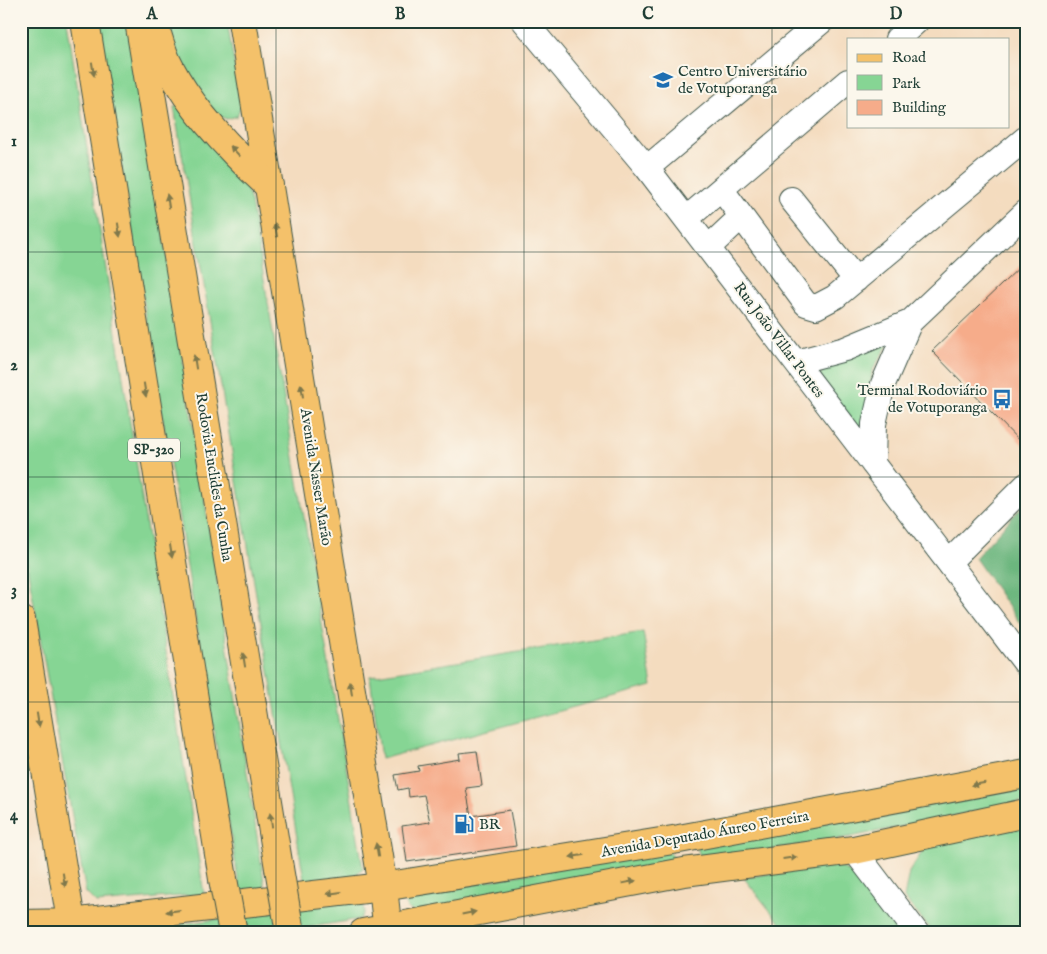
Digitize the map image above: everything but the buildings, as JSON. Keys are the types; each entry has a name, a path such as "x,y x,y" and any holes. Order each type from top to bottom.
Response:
{"main road":[{"name":"SP-320","path":"85,21 233,933"},
{"name":"Rodovia Euclides da Cunha","path":"139,21 290,933"},
{"path":"153,21 170,68 201,115 269,186"},
{"name":"Avenida Nasser Marão","path":"242,21 383,887 379,932"},
{"path":"21,620 72,928"},
{"name":"Avenida Deputado Áureo Ferreira","path":"21,924 72,928 383,887 679,839 1009,779 1026,774"},
{"path":"379,932 684,872 854,850 1026,813"},
{"path":"679,839 684,872"}],"street":[{"name":"Rua João Villar Pontes","path":"524,21 647,168 709,247 1026,664"},
{"path":"647,168 822,21"},
{"path":"898,38 917,21"},
{"path":"686,219 847,82"},
{"path":"722,190 806,304 816,307 836,297 1026,138"},
{"path":"791,199 856,280"},
{"path":"796,362 844,350 910,322 1026,212"},
{"path":"709,247 741,217"},
{"path":"873,464 874,424 883,384 910,322"},
{"path":"948,562 1026,485"},
{"path":"854,850 917,933"}],"green space":[{"path":"21,21 67,21 204,894 96,903 86,893 21,532"},
{"path":"98,21 130,21 265,888 240,891"},
{"path":"170,21 227,21 241,105 237,116 227,119 218,116 183,72 174,50"},
{"path":"183,105 229,158 245,183 251,202 363,868 354,876 305,885 174,107"},
{"path":"892,338 872,371 864,436 819,379 824,364"},
{"path":"1026,502 1026,632 975,558"},
{"path":"643,632 652,686 381,759 370,676"},
{"path":"1026,786 1026,801 850,837 704,860 699,854 697,846"},
{"path":"1026,827 1026,933 934,933 904,898 909,872 928,843"},
{"path":"665,849 673,856 673,863 414,912 407,908 404,896"},
{"path":"833,863 851,873 903,933 788,933 744,878"},
{"path":"358,900 363,905 364,912 360,919 272,933 117,933"}],"place":[{"name":"Centro Universitário de Votuporanga","path":"663,80"},
{"name":"Terminal Rodoviário de Votuporanga","path":"1002,399"},
{"name":"BR","path":"464,824"}]}
